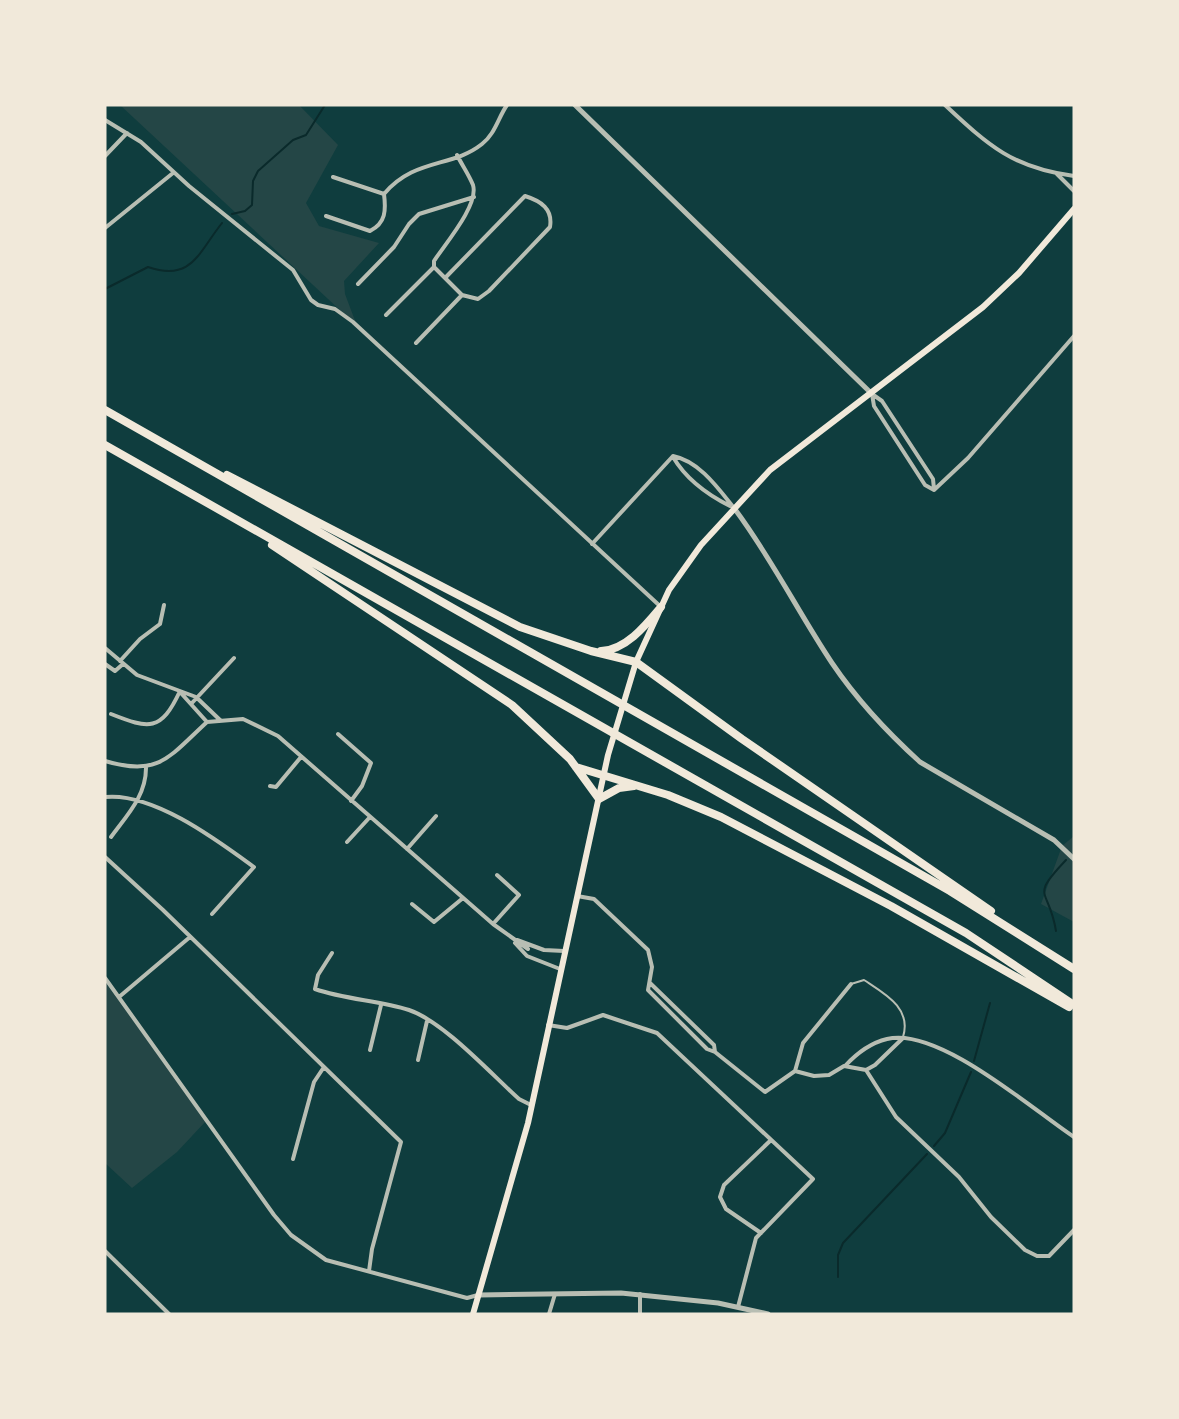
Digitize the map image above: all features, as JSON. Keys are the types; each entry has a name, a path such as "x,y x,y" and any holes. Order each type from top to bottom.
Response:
{"highway":[{"path":"105,410 941,886 1056,957"},
{"path":"123,421 520,627 591,651 636,662 740,738 1074,969"},
{"path":"105,445 966,933 1074,1005"},
{"path":"205,502 353,596 512,705 576,767 599,800 619,788 636,785"},
{"path":"591,651 616,648 646,624 661,607"},
{"path":"576,767 668,795 721,817 891,906 1074,1010"}],"main road":[{"path":"473,1314 531,1106 608,755 636,662 675,579 690,558 734,508 789,454 872,394 983,307 1019,273 1073,211"}],"street":[{"path":"384,194 407,173 481,145 493,132 507,105"},
{"path":"575,105 872,394 882,401 933,478 934,489"},
{"path":"945,105 987,144 1002,153 1029,166 1074,176"},
{"path":"105,120 141,142 173,173 293,270 311,300 318,305 335,309 353,322 661,607"},
{"path":"105,156 128,133"},
{"path":"386,315 434,267 434,261 474,197 473,186 457,155"},
{"path":"105,228 173,173"},
{"path":"1057,174 1074,191"},
{"path":"333,177 384,194"},
{"path":"326,216 370,231 379,226 386,211 384,194"},
{"path":"434,267 462,295 478,299 489,291 550,227 551,218 547,208 537,200 525,196 446,277"},
{"path":"358,284 394,247 419,214 474,197"},
{"path":"416,343 462,295"},
{"path":"934,489 968,458 1074,336"},
{"path":"872,394 874,406 925,485 934,489"},
{"path":"592,544 673,456"},
{"path":"673,456 680,468 711,496 734,508"},
{"path":"673,456 687,459 719,489 758,540 831,662 854,694 903,747 920,762 1054,840 1074,859"},
{"path":"105,664 115,671 140,639 160,624 164,605"},
{"path":"105,648 137,675 196,697 220,720"},
{"path":"191,704 234,658"},
{"path":"180,691 207,722"},
{"path":"111,714 140,725 151,726 165,718 180,691"},
{"path":"105,761 129,768 146,768 167,759 207,722 243,719 278,736 463,898 528,949"},
{"path":"338,734 371,763 362,786 351,801"},
{"path":"270,786 276,787 301,757"},
{"path":"111,837 137,802 146,785 146,768"},
{"path":"105,797 137,802 170,813 211,836 254,867 212,914"},
{"path":"406,849 436,816"},
{"path":"347,842 370,817"},
{"path":"105,857 212,957 401,1142 372,1249 369,1271"},
{"path":"494,924 519,895 497,875"},
{"path":"576,896 594,899 648,950 651,958 648,990 658,1003 707,1049 715,1052 765,1092 795,1071 803,1043 851,984"},
{"path":"412,904 434,922 463,898"},
{"path":"119,997 190,937"},
{"path":"513,939 544,950 564,951"},
{"path":"513,939 520,951 527,956 560,969"},
{"path":"528,949 534,946"},
{"path":"527,956 528,949"},
{"path":"332,953 318,975 315,989 340,998 409,1010 440,1029 519,1099 531,1106"},
{"path":"105,978 274,1215 291,1235 326,1260 467,1298 479,1295 555,1293 640,1294 738,1307 768,1314"},
{"path":"650,983 714,1045 715,1052"},
{"path":"369,1050 381,1005"},
{"path":"548,1025 567,1028 603,1015 657,1033 813,1179 752,1245 738,1307"},
{"path":"418,1060 427,1021"},
{"path":"795,1071 814,1076 829,1075 844,1066 864,1048 888,1038 903,1038 948,1052 1020,1096 1074,1137"},
{"path":"844,1066 866,1070 875,1065 903,1038"},
{"path":"293,1159 314,1082 324,1067"},
{"path":"866,1070 896,1118 959,1177 991,1217 1025,1250 1037,1256 1049,1256 1073,1233"},
{"path":"761,1233 726,1209 720,1197 724,1185 771,1140"},
{"path":"105,1251 169,1314"},
{"path":"549,1314 555,1293"},
{"path":"640,1294 640,1314"}],"lane":[{"path":"851,984 864,980 892,999 904,1014 906,1028 903,1038"}],"shaded area":[{"path":"120,105 299,105 338,145 306,203 319,226 379,243 344,281 345,294 357,326"},
{"path":"1074,836 1074,922 1041,904 1062,846"},
{"path":"105,982 206,1121 177,1152 132,1188 105,1163"}],"waterway":[{"path":"232,214 245,211 252,205 253,181 258,171 293,140 306,135 325,105"},
{"path":"105,289 148,267 163,271 184,268 200,254 222,223"},
{"path":"1056,931 1044,894 1048,881 1066,860"},
{"path":"974,1061 990,1003"},
{"path":"934,1146 945,1133 971,1072"},
{"path":"838,1277 838,1255 843,1243 927,1154"}]}
